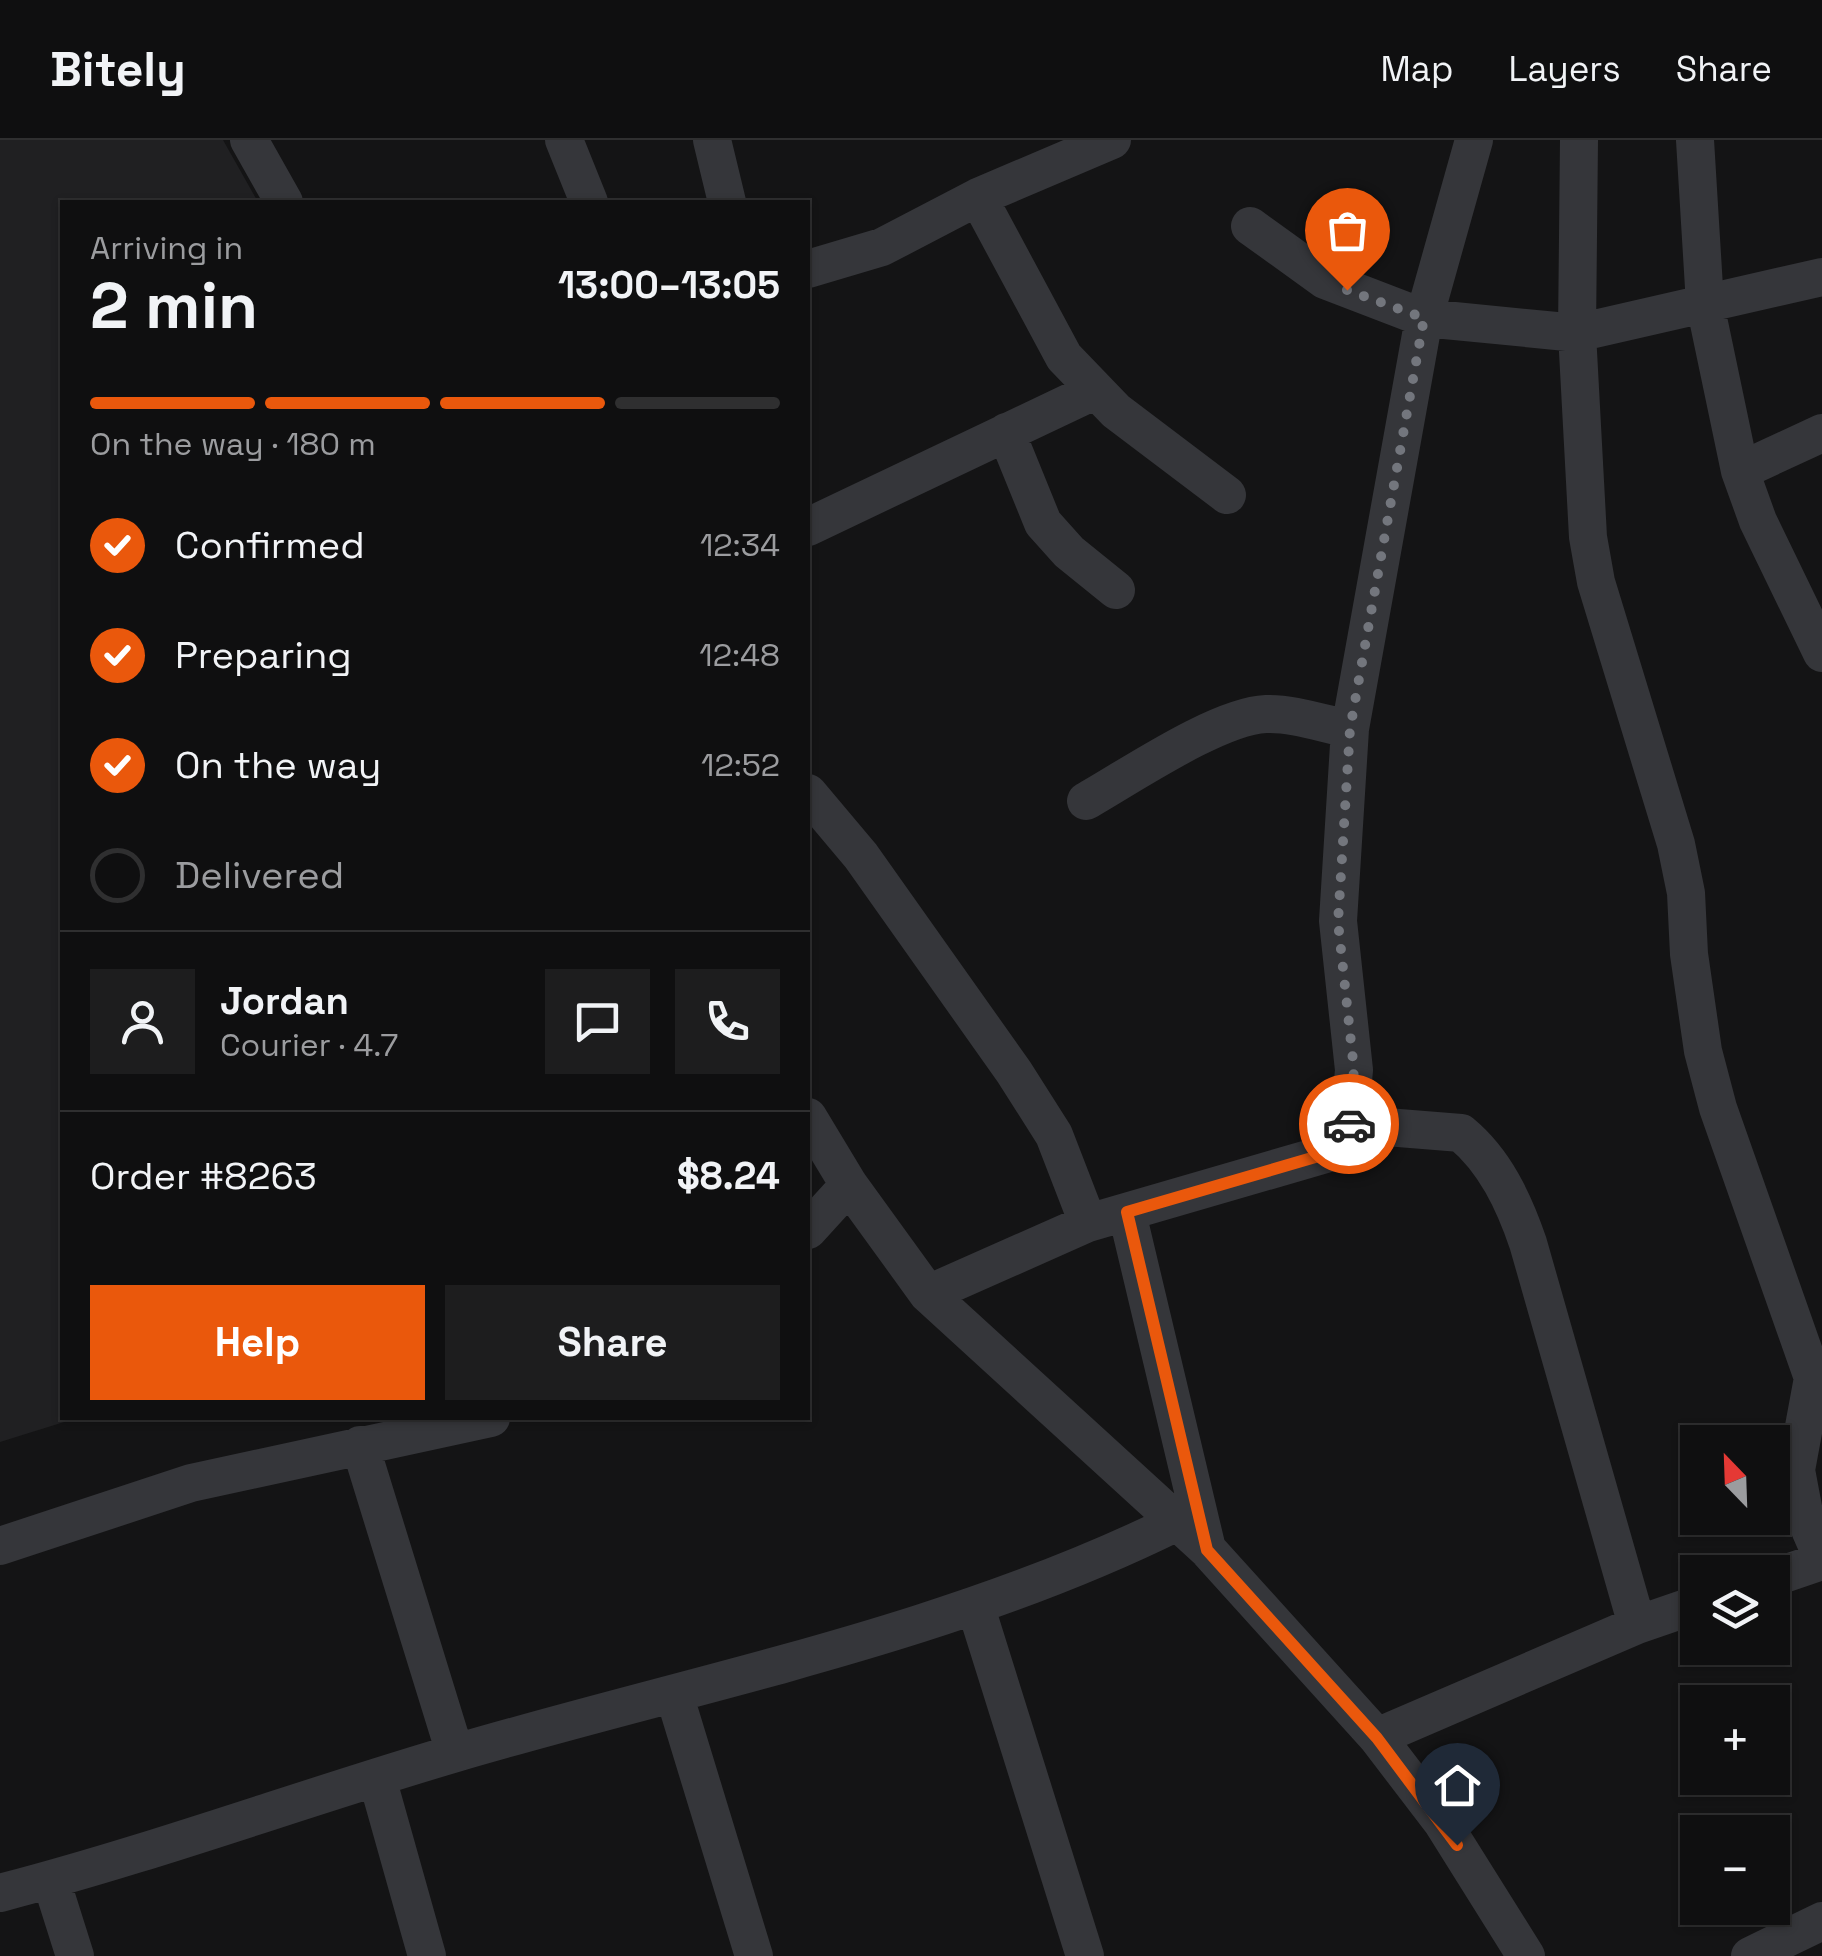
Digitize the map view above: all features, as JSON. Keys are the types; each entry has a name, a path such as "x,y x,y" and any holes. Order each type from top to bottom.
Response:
{"street":[{"path":"250,140 283,200"},
{"path":"564,140 588,200"},
{"path":"712,140 727,200"},
{"path":"928,1294 1088,1223 1329,1153 1349,1124 1354,1070 1338,922 1350,729 1424,318 1474,140"},
{"path":"1579,140 1576,333 1588,537 1596,582 1676,844 1686,894 1689,954 1703,1050 1718,1108 1818,1372 1796,1470 1805,1518 1822,1559 1790,1571"},
{"path":"1695,140 1705,304 1740,470 1758,520 1822,653"},
{"path":"810,268 882,247 1096,143"},
{"path":"978,198 1064,356 1116,410 1228,495"},
{"path":"1250,226 1325,280 1424,318 1576,333 1822,277"},
{"path":"810,526 1096,390"},
{"path":"1006,432 1043,523 1069,552 1116,590"},
{"path":"1740,470 1822,432"},
{"path":"1086,800 1190,742 1240,720 1268,714 1350,729"},
{"path":"810,795 861,856 1014,1072 1054,1135 1088,1223"},
{"path":"810,1120 849,1185 928,1294 1207,1550 1377,1738 1442,1822 1526,1956"},
{"path":"1349,1124 1462,1134 1490,1164 1518,1214 1533,1260 1637,1625"},
{"path":"810,1228 849,1185"},
{"path":"1127,1212 1207,1550"},
{"path":"0,1546 191,1483 481,1420"},
{"path":"360,1445 455,1753"},
{"path":"0,1893 455,1753 976,1608 1117,1552 1175,1523"},
{"path":"976,1608 1085,1956"},
{"path":"1377,1738 1637,1625 1680,1610"},
{"path":"674,1694 754,1956"},
{"path":"377,1778 427,1956"},
{"path":"51,1880 75,1956"},
{"path":"1750,1956 1822,1922"}],"shaded area":[{"path":"0,140 223,140 257,200 60,200 60,1420 71,1420 0,1442"}],"way so far":[{"path":"1347,290 1424,318 1350,729 1338,922 1354,1070 1349,1124"}],"route":[{"path":"1349,1124 1329,1153 1127,1212 1207,1550 1377,1738 1457,1845"}]}
